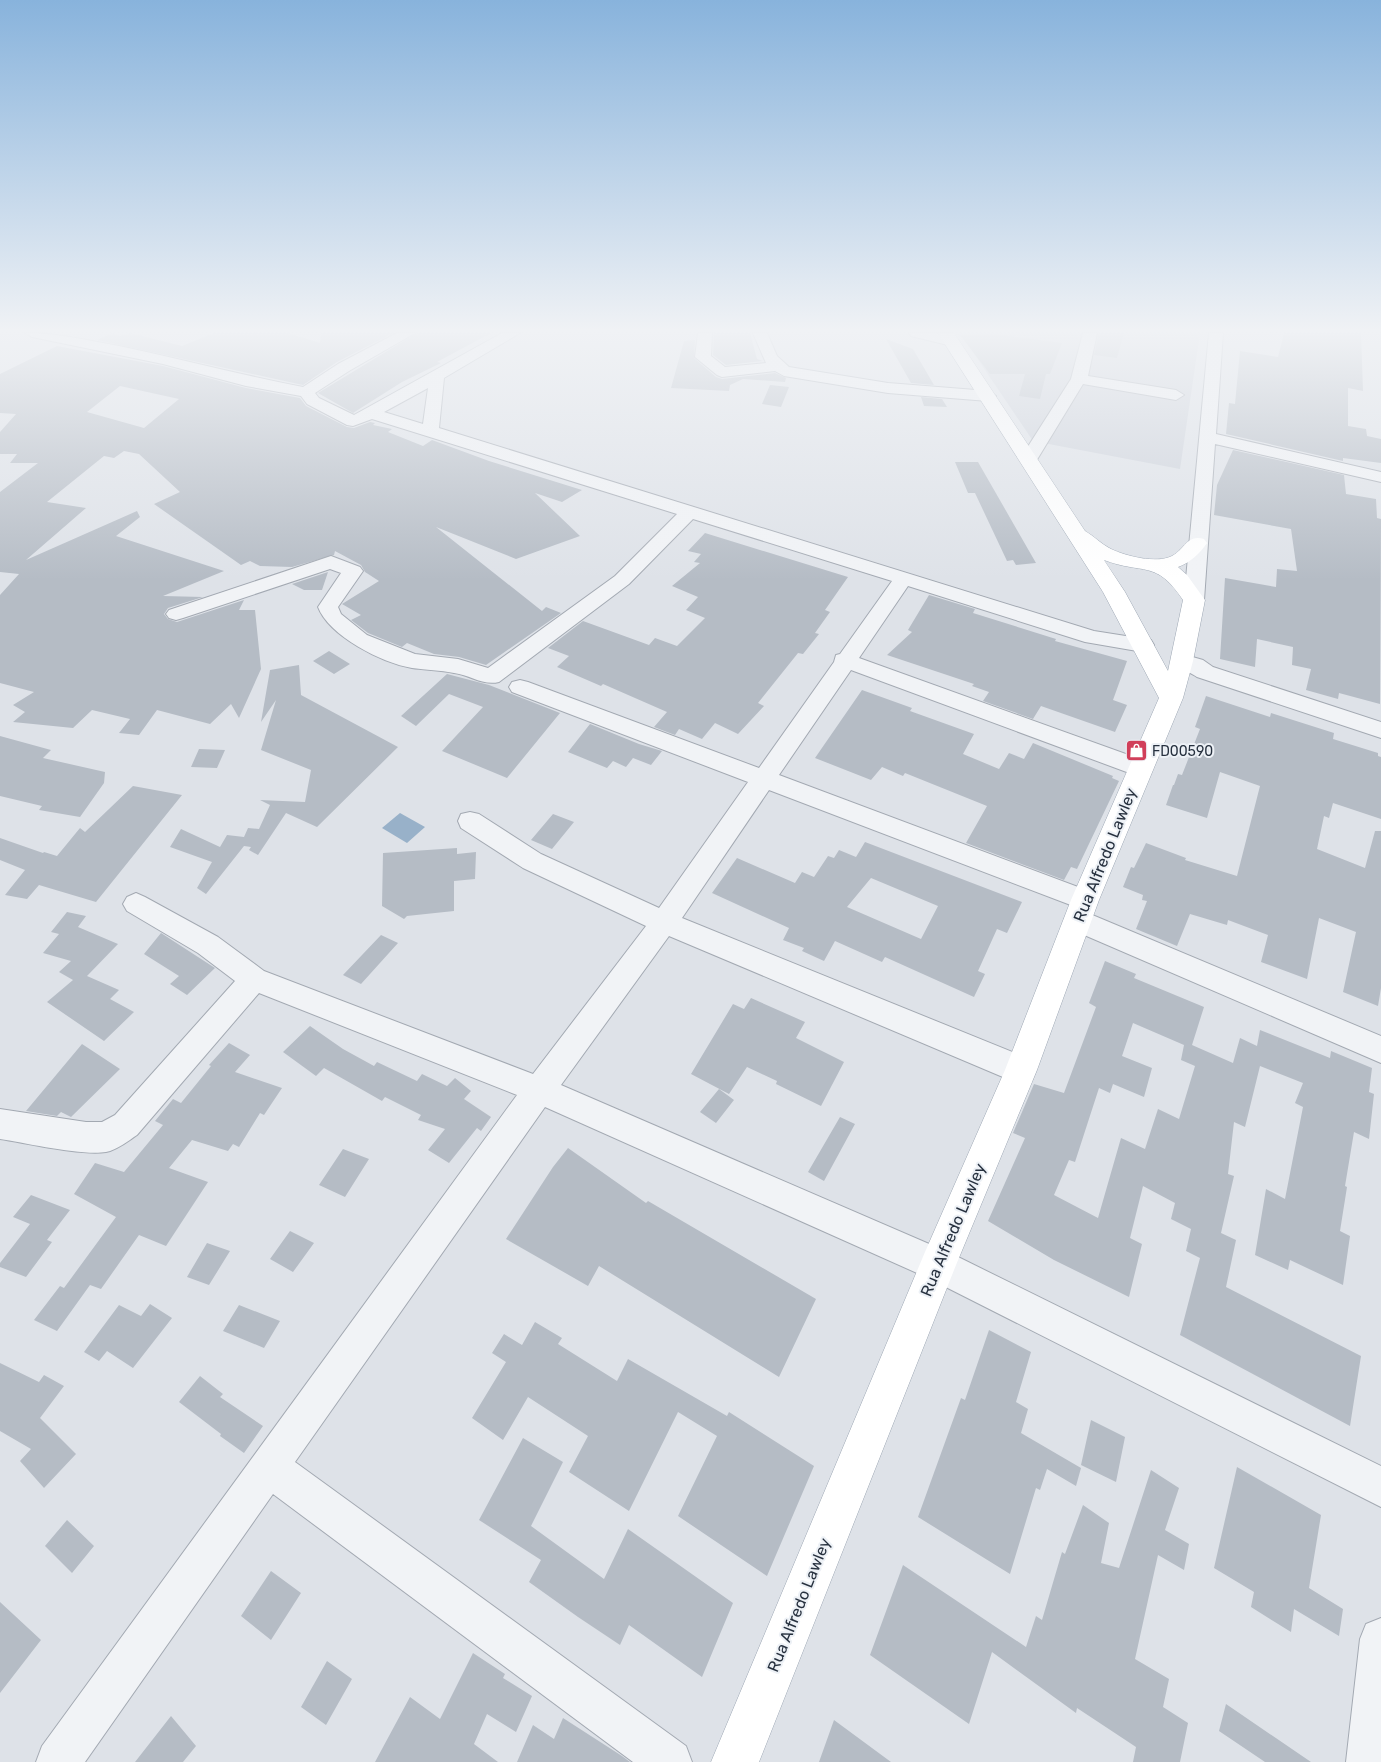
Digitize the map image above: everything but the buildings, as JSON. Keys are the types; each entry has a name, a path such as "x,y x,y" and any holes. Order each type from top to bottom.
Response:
{"main road":[{"path":"1001,415 1114,592 1171,698"},
{"path":"1079,536 1108,555 1134,564 1156,566 1179,560 1197,543"},
{"path":"1114,592 1118,574 1134,564"},
{"path":"1156,566 1173,574 1194,600"},
{"name":"Rua Alfredo Lawley","path":"735,1762 938,1265 1020,1070 1140,768 1171,698 1182,661 1194,600"},
{"path":"1143,645 1170,660 1182,661"}],"street":[{"path":"341,415 353,421 367,415"},
{"path":"378,415 401,424 430,431 691,511 1092,637 1143,645"},
{"path":"430,431 432,415"},
{"path":"1029,459 1056,415"},
{"path":"1194,600 1208,415"},
{"path":"1206,437 1381,477"},
{"path":"176,614 331,562 353,571 328,607 332,617 360,640 411,661 458,666 491,677 622,580 691,511"},
{"path":"58,1762 539,1090 664,922 844,660 904,578"},
{"path":"844,660 1140,768"},
{"path":"1182,661 1195,665 1206,672 1381,730"},
{"path":"520,687 764,778 1082,910 1381,1050"},
{"path":"470,821 532,861 664,922 1020,1070"},
{"path":"136,904 208,945 254,979 539,1090 938,1265 1381,1487"},
{"path":"0,1124 86,1137 106,1137 126,1126 254,979"},
{"path":"269,1467 670,1762"},
{"path":"1368,1762 1381,1639"}],"shaded area":[{"path":"1016,415 1188,415 1180,469 1033,441"}],"water":[{"path":"400,813 425,827 407,843 382,828"}],"place":[{"name":"FD00590","path":"1136,751"}]}
